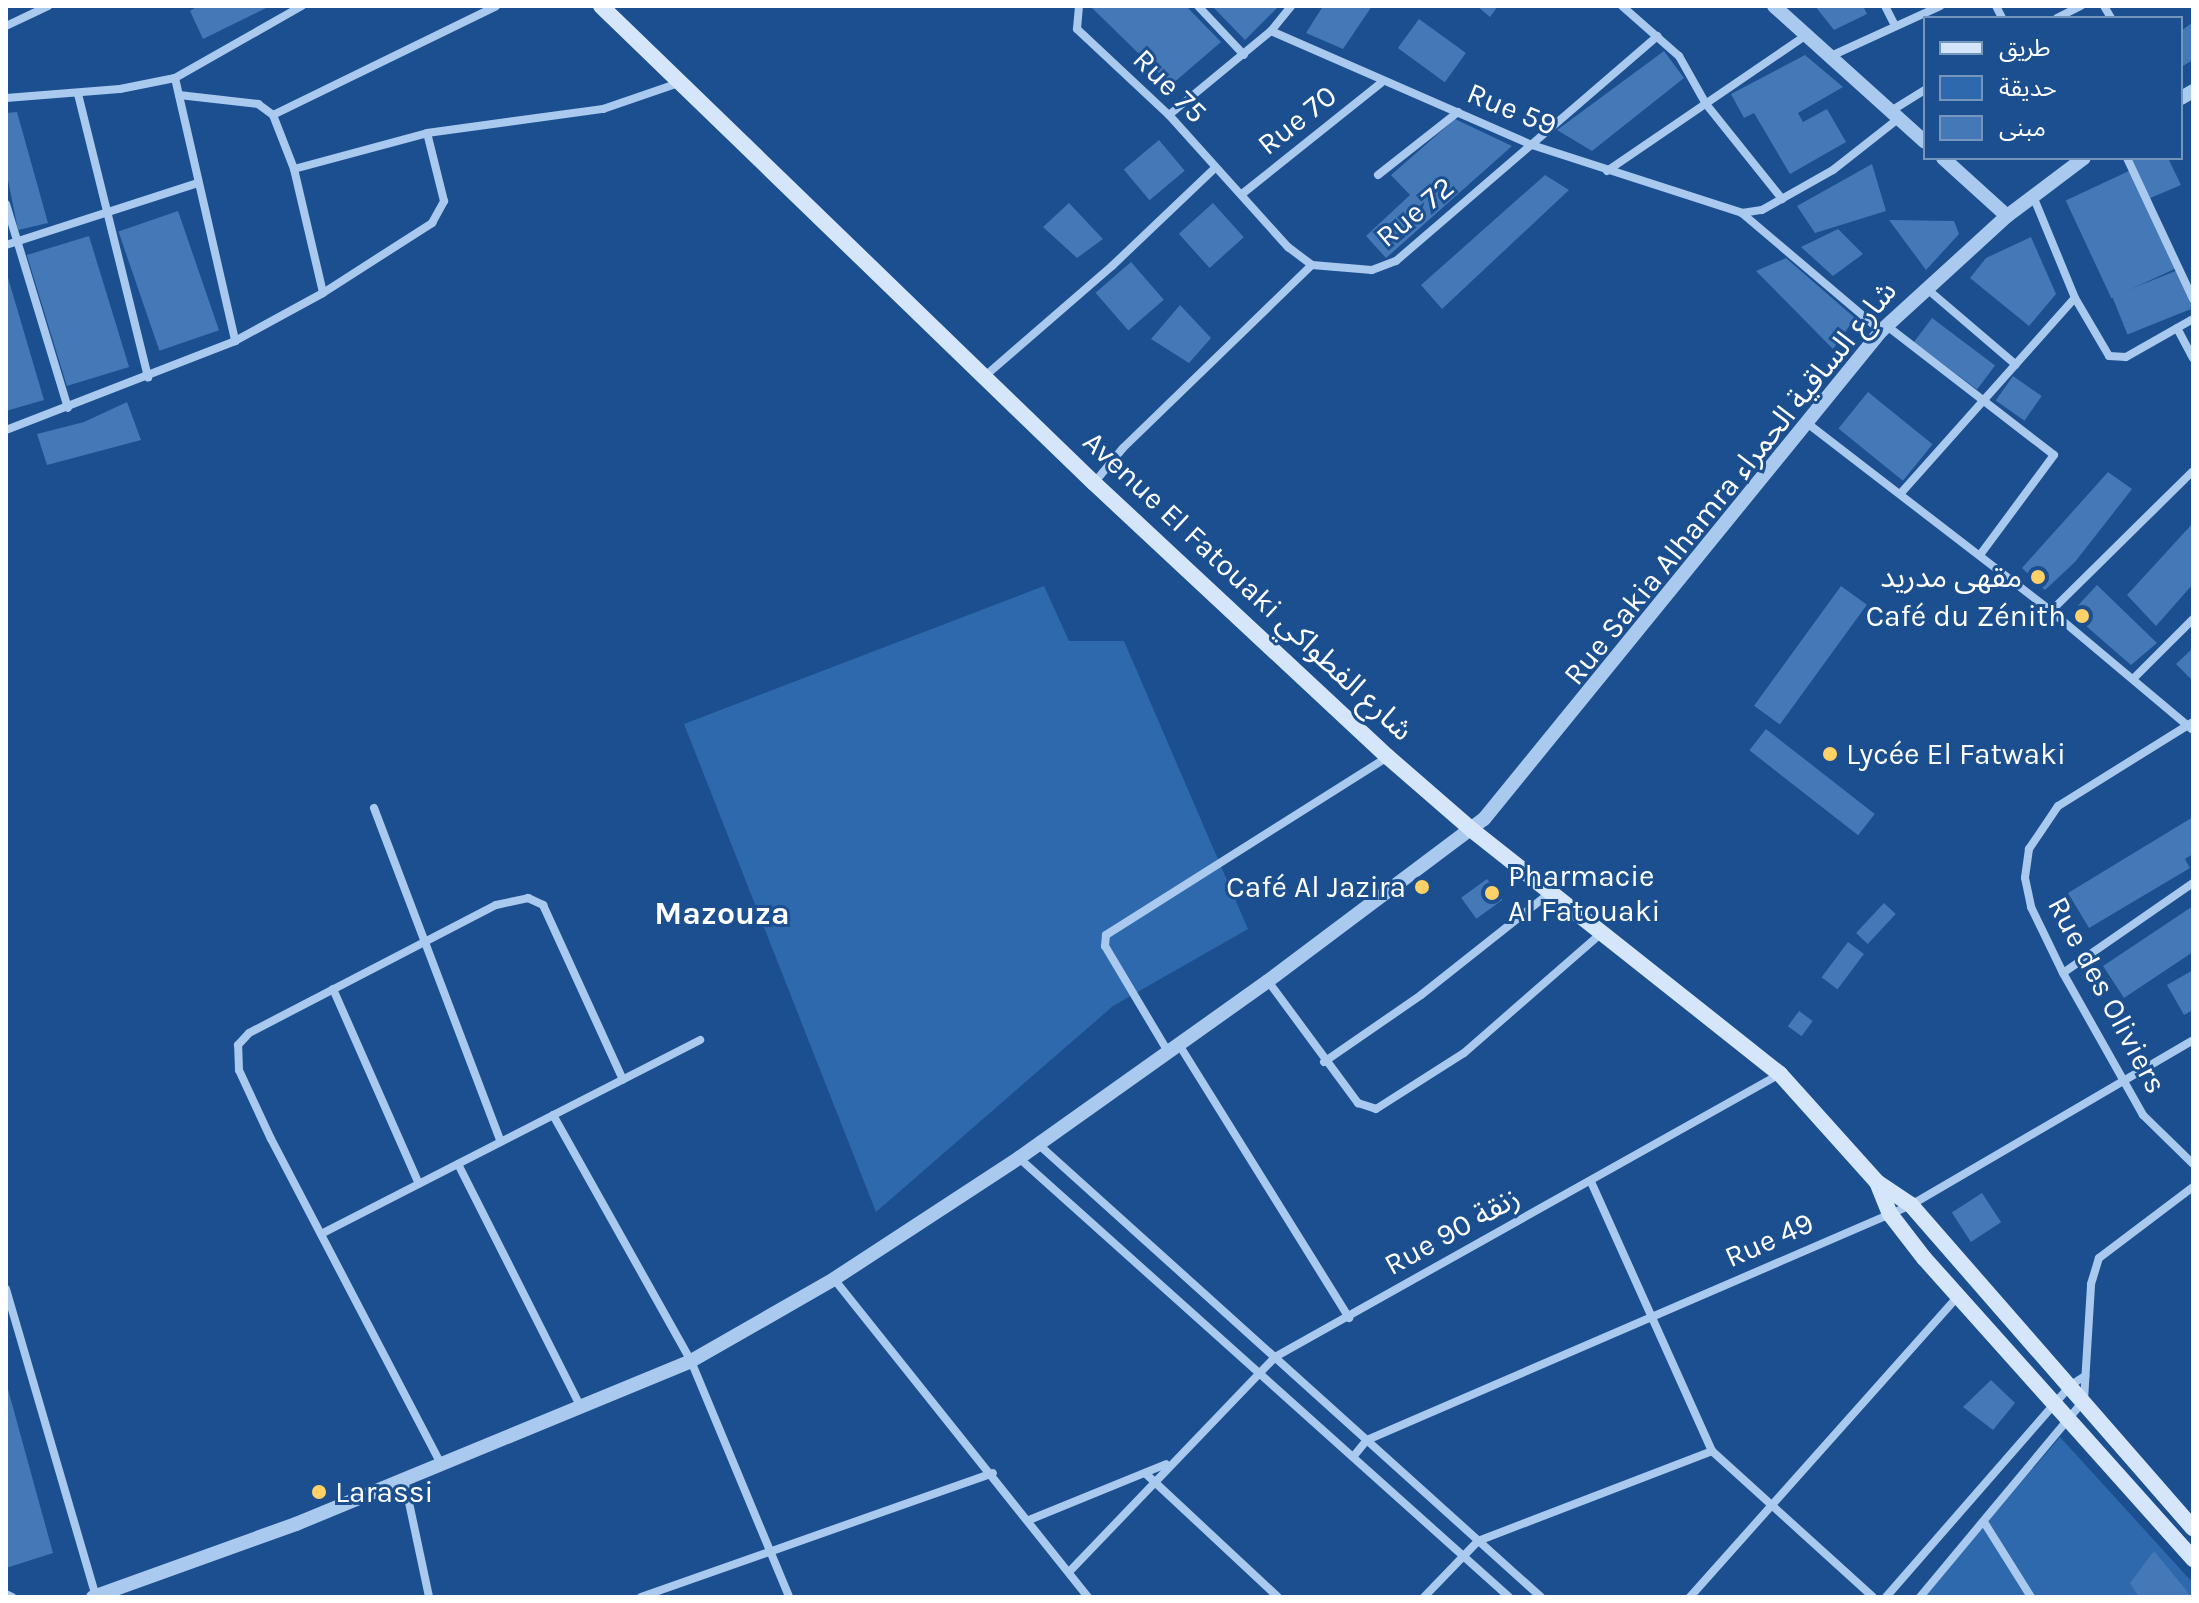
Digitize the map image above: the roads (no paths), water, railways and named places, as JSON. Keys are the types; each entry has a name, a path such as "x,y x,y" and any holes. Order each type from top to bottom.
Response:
{"main road":[{"name":"Avenue El Fatouaki شارع الفطواكي","path":"601,6 1094,483 1388,757 1472,830 1604,931 1780,1074 1877,1182 1911,1205 2078,1380 2084,1400 2193,1528"},
{"name":"Avenue El Fatouaki شارع الفطواكي","path":"1877,1182 1890,1214 2193,1559"}],"street":[{"path":"6,26 48,6"},
{"path":"6,98 78,94 175,78 302,6"},
{"path":"273,115 496,6"},
{"name":"Rue 75","path":"1079,6 1077,29 1169,115 1288,247 1312,265"},
{"path":"1198,6 1244,55"},
{"path":"1169,115 1271,31 1291,6"},
{"path":"1885,6 1895,26"},
{"path":"1831,56 1940,6"},
{"path":"2061,16 2081,6"},
{"path":"1626,7 1679,56 1706,104 1782,199"},
{"path":"1777,7 1923,140"},
{"name":"Rue 59","path":"1271,31 1381,83 1458,112 1532,145 1742,213"},
{"path":"1607,171 1806,35"},
{"name":"Rue 72","path":"1312,265 1384,269 1658,36"},
{"path":"175,78 235,341"},
{"path":"294,169 427,133 564,117 679,83"},
{"name":"Rue 70","path":"1242,194 1381,83"},
{"path":"1742,213 1762,210 1833,170 1923,92"},
{"path":"78,94 111,212 148,377"},
{"path":"179,95 258,104 273,115 294,169 323,293"},
{"path":"1378,175 1458,112"},
{"path":"6,430 235,341 323,293 441,212 441,179 427,133"},
{"path":"1945,160 2007,216"},
{"name":"Rue Sakia Alhamra شارع الساقية الحمراء","path":"95,1596 404,1479 691,1361 834,1279 1019,1158 1268,981 1472,830 1603,679 1884,328 1925,287 2007,216 2081,160"},
{"path":"2128,160 2193,299"},
{"path":"985,376 1112,266 1215,168"},
{"path":"6,245 198,183"},
{"path":"2033,196 2075,298 2109,356 2126,357 2193,319"},
{"path":"6,204 68,408"},
{"path":"1742,213 1884,328 2054,455 1980,555"},
{"path":"1094,483 1123,448 1312,265"},
{"path":"1925,287 2016,365"},
{"path":"1901,493 2075,298"},
{"path":"2177,328 2193,358"},
{"path":"1807,423 1980,555 2192,726"},
{"path":"2051,611 2193,471"},
{"path":"2134,678 2193,619"},
{"name":"Rue des Oliviers","path":"2192,726 2058,806 2029,849 2027,894 2063,973 2125,1082 2159,1136 2193,1164"},
{"path":"1349,1318 1105,946 1106,935 1388,757"},
{"path":"374,808 501,1142"},
{"path":"2063,973 2193,883"},
{"path":"1324,1062 1421,995 1552,892"},
{"path":"441,1464 321,1234 235,1056 249,1033 516,898 543,905 623,1080"},
{"path":"1268,981 1324,1062 1358,1103 1371,1110 1382,1108 1464,1053 1604,931"},
{"path":"333,989 419,1184"},
{"path":"321,1234 700,1040"},
{"name":"Rue 49","path":"1353,1457 1367,1440 1911,1205 2193,1040"},
{"name":"Rue 90 زنقة","path":"1069,1572 1171,1462 1275,1357 1349,1318 1469,1245 1592,1184 1780,1074"},
{"path":"553,1115 691,1361 789,1597"},
{"path":"1038,1144 1541,1597"},
{"path":"1019,1158 1509,1597"},
{"path":"458,1164 581,1407"},
{"path":"1592,1184 1712,1451 1873,1597"},
{"path":"1886,1597 2078,1380 2095,1265 2193,1187"},
{"path":"834,1279 993,1473 1088,1597"},
{"path":"6,1289 95,1596"},
{"path":"1690,1597 1959,1295"},
{"path":"1920,1597 2070,1421 2084,1400"},
{"path":"1424,1597 1461,1555 1478,1541 1712,1451"},
{"path":"1029,1520 1171,1462"},
{"path":"641,1597 993,1473"},
{"path":"1145,1473 1278,1597"},
{"path":"404,1479 429,1597"},
{"path":"1984,1522 2031,1597"},
{"path":"6,1594 12,1597"}],"place":[{"name":"مقهى مدريد","path":"2038,577"},
{"name":"Café du Zénith","path":"2082,616"},
{"name":"Lycée El Fatwaki","path":"1830,754"},
{"name":"Café Al Jazira","path":"1422,887"},
{"name":"Pharmacie Al Fatouaki","path":"1492,893"},
{"name":"Larassi","path":"319,1492"}],"district":[{"name":"Mazouza","path":"722,914"}]}
